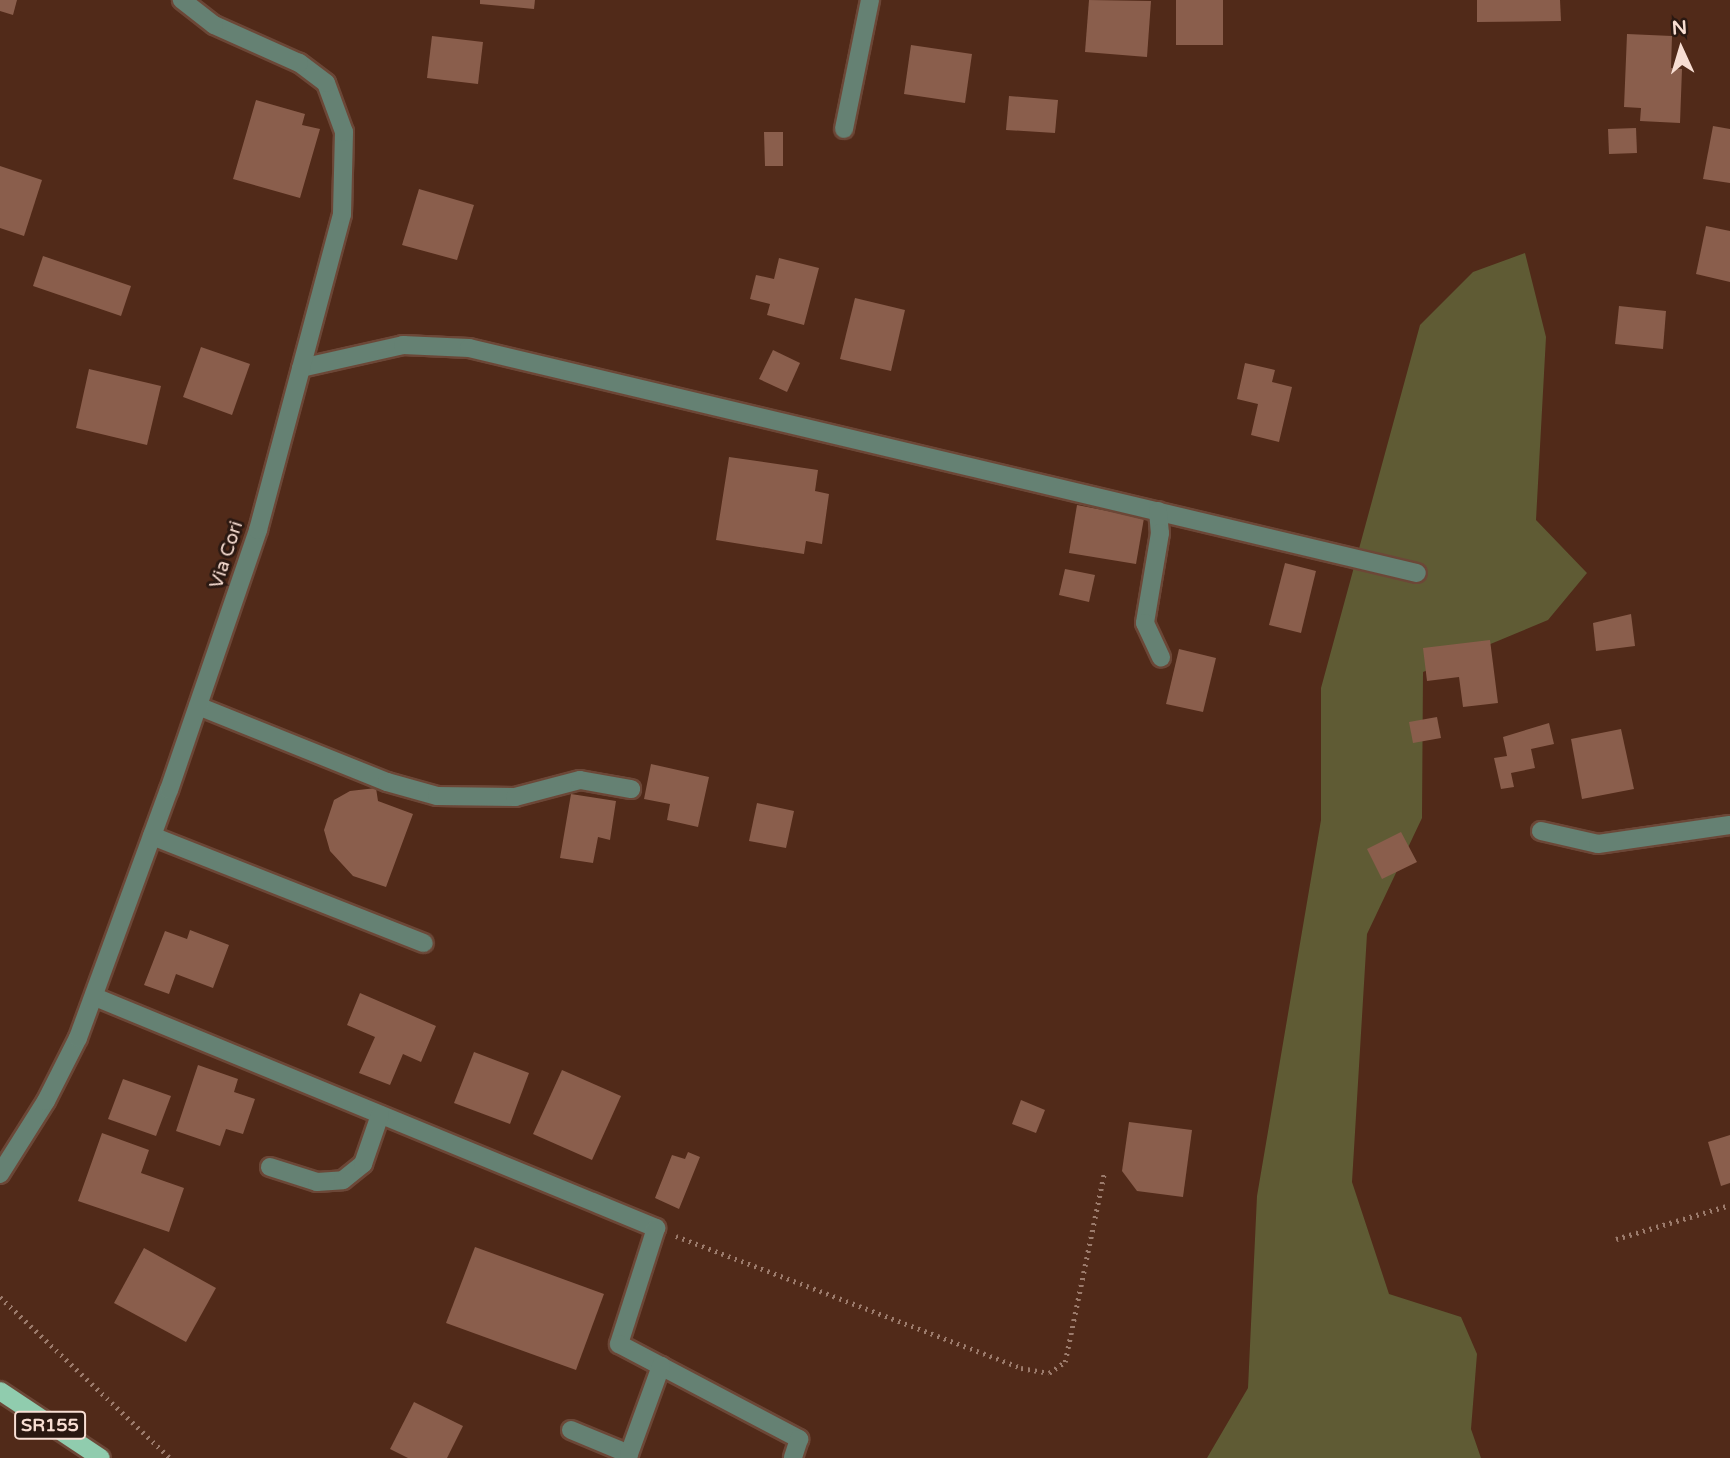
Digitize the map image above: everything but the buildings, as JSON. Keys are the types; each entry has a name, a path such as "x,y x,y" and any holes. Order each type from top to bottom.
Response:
{"main road":[{"name":"SR155","path":"0,1391 101,1458"}],"street":[{"name":"Via Cori","path":"0,1174 57,1082 95,997 258,530 342,214 346,168 341,115 326,83 310,69 214,25 182,0"},
{"path":"844,129 870,0"},
{"path":"301,368 403,345 469,348 1417,572"},
{"path":"1157,512 1160,533 1145,623 1161,658"},
{"path":"198,706 387,782 437,796 515,797 580,780 631,789"},
{"path":"1541,831 1598,844 1730,825"},
{"path":"152,836 424,943"},
{"path":"95,997 656,1228 619,1344 799,1439 793,1458"},
{"path":"270,1167 307,1180 343,1180 363,1164 380,1115"},
{"path":"571,1430 629,1454 661,1366"}],"path":[{"path":"656,1228 1021,1368 1049,1373 1065,1362 1104,1173"},
{"path":"1616,1239 1730,1205"},
{"path":"0,1297 170,1458"}],"shaded area":[{"path":"1525,253 1546,337 1536,520 1587,573 1548,620 1423,672 1422,818 1367,934 1352,1182 1389,1294 1461,1317 1477,1354 1471,1429 1481,1458 1207,1458 1248,1388 1257,1196 1321,820 1321,688 1420,325 1473,272"}]}
